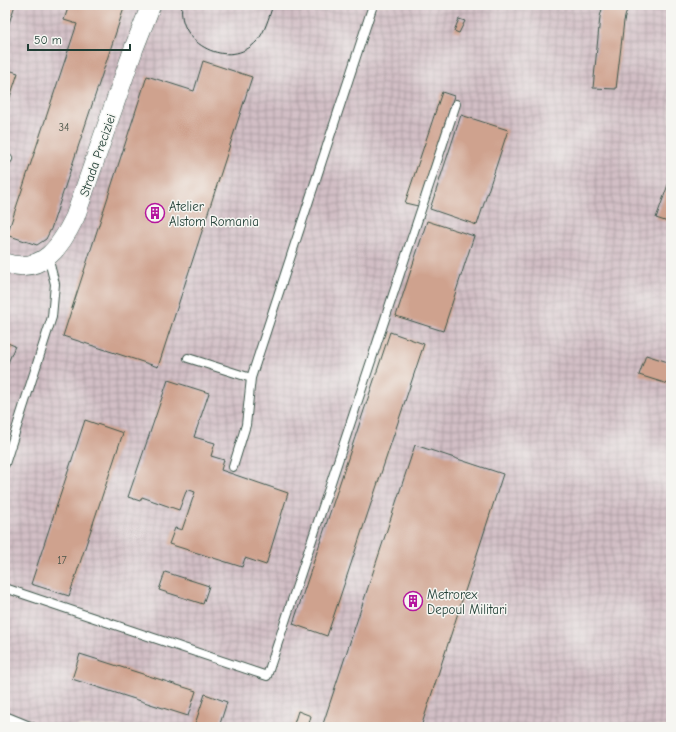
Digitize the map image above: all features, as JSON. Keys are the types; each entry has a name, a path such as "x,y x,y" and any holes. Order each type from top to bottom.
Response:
{"street":[{"name":"Strada Preciziei","path":"5,263 26,265 39,263 48,257 67,233 75,217 134,48 151,5"}],"lane":[{"path":"233,467 246,425 251,378 373,5"},
{"path":"5,588 267,676 456,104"},
{"path":"5,464 52,317 55,284 48,257"},
{"path":"188,358 251,378"},
{"path":"5,716 32,727"}],"shaded area":[{"path":"5,5 671,5 671,727 5,727"}],"building":[{"path":"5,5 15,5 8,26 5,25"},
{"path":"69,5 125,5 51,229 46,239 37,245 7,235 77,24 64,20"},
{"path":"603,5 628,5 624,21 616,89 593,88 600,17"},
{"path":"459,19 465,21 459,33 454,31"},
{"name":"Atelier Alstom Romania","path":"203,61 252,77 158,367 63,336 147,76 194,91"},
{"path":"5,69 18,73 5,112"},
{"path":"442,92 454,96 418,206 405,203"},
{"path":"461,115 508,130 477,225 430,209"},
{"path":"669,182 671,182 671,223 656,218"},
{"path":"427,221 474,236 443,331 396,316"},
{"path":"390,332 424,344 327,636 293,624"},
{"path":"5,342 15,346 5,370"},
{"path":"646,355 671,363 671,385 639,375"},
{"path":"168,380 209,393 194,437 215,443 211,456 224,460 221,470 288,493 266,565 245,558 242,567 169,544 175,528 182,530 195,492 187,489 179,510 142,497 140,501 128,497"},
{"path":"85,420 123,433 69,596 31,584"},
{"name":"Metrorex Depoul Militari","path":"415,445 503,474 421,727 322,727"},
{"path":"165,572 209,586 203,604 159,590"},
{"path":"80,654 196,691 188,716 72,679"},
{"path":"205,694 227,702 219,727 194,727"},
{"path":"298,711 311,716 308,727 293,727"}],"tram line":[{"path":"182,5 182,19 187,31 196,41 207,49 220,53 233,54 246,50 257,41 265,29 273,5"}],"place":[{"name":"Atelier Alstom Romania","path":"155,213"},
{"name":"Metrorex Depoul Militari","path":"413,601"}]}
